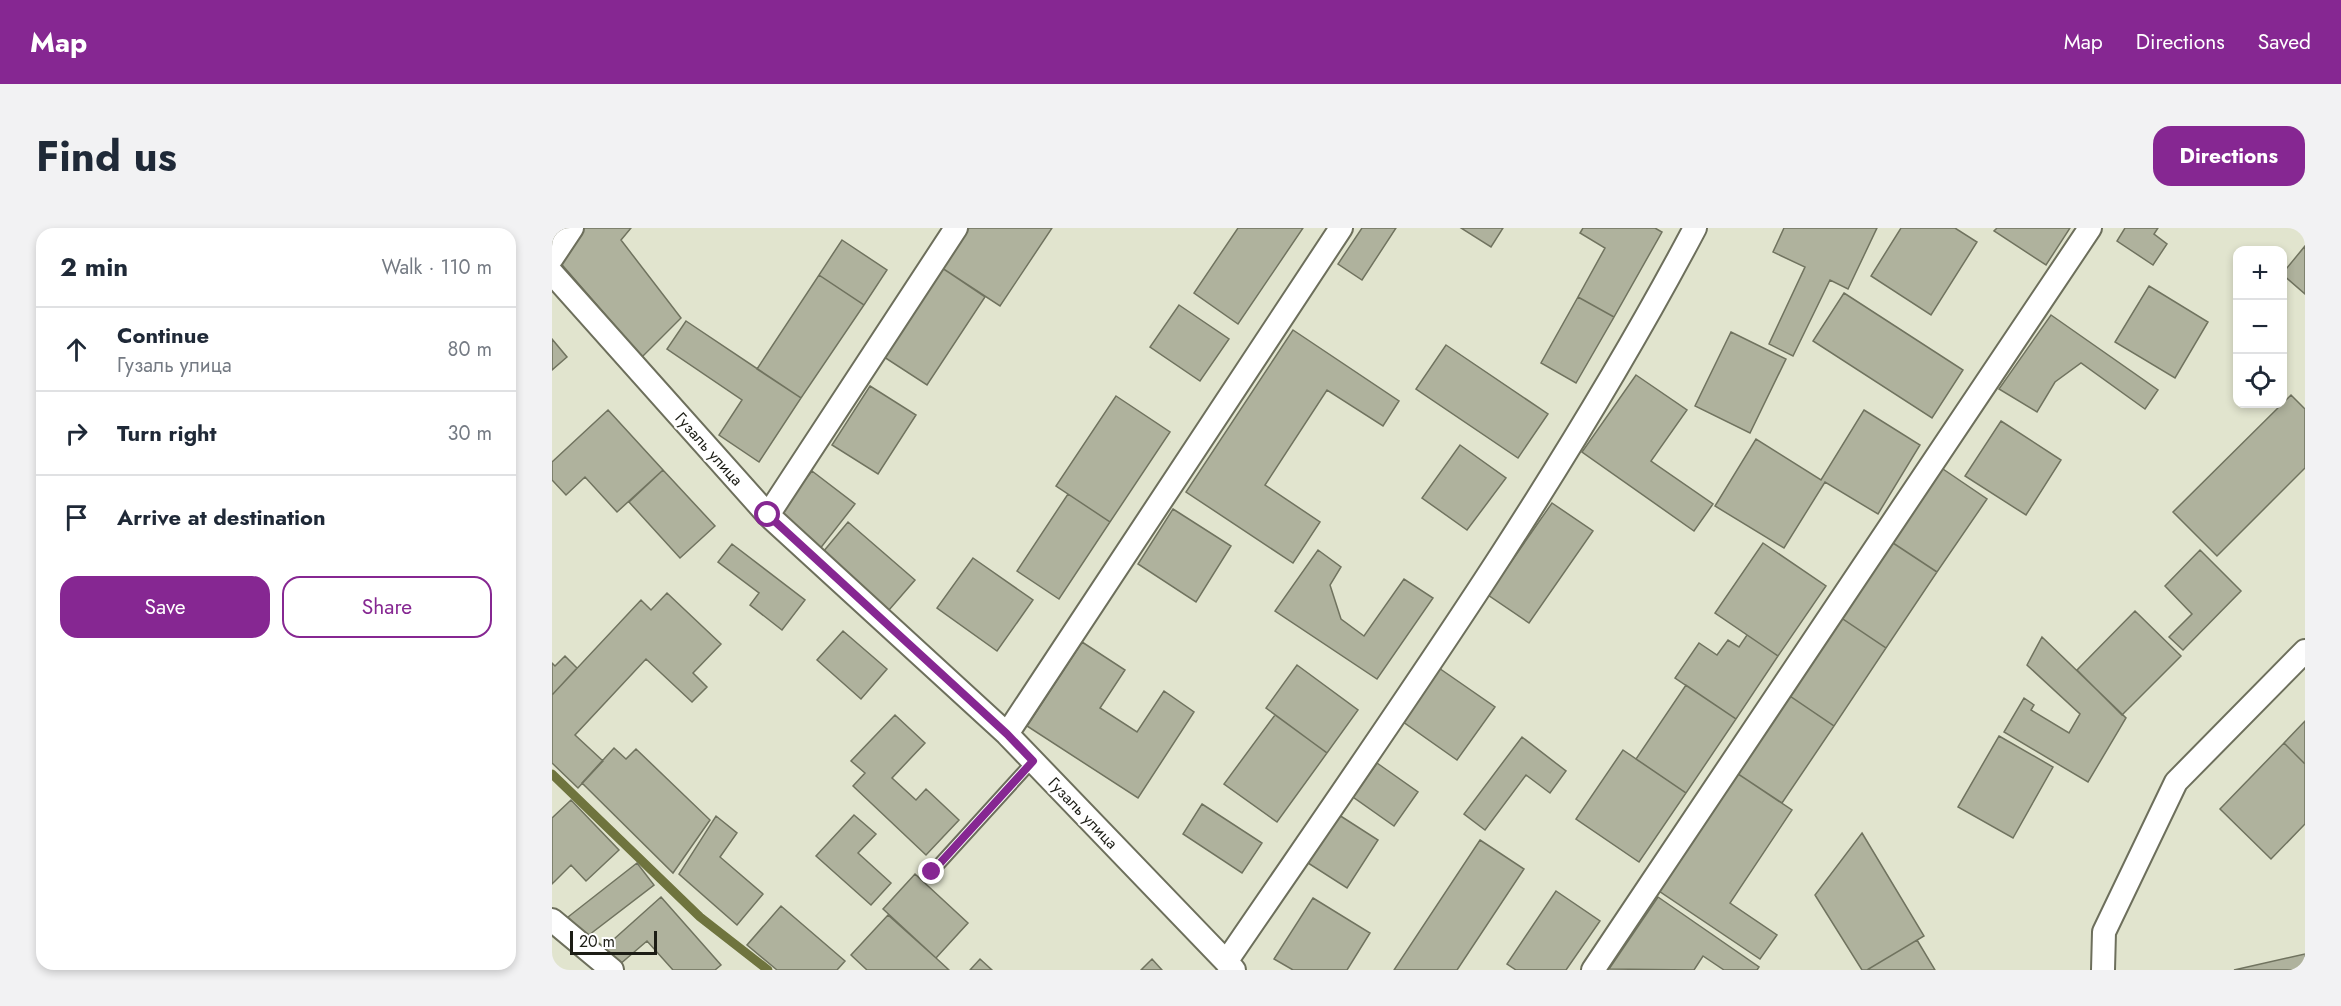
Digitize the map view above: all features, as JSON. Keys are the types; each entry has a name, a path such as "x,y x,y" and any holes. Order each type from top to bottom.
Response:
{"street":[{"path":"552,258 572,228"},
{"path":"768,515 956,228"},
{"path":"1007,734 1341,228"},
{"path":"1230,966 1470,606 1640,333 1695,228"},
{"path":"1593,970 2090,228"},
{"name":"Гузаль улица","path":"552,273 768,515 1007,734 1230,966"},
{"path":"2103,970 2104,932 2176,782 2305,651"},
{"path":"552,920 612,970"}],"lane":[{"path":"932,872 1033,761"}],"building":[{"path":"578,228 631,228 621,240 681,318 642,357 557,259"},
{"path":"969,228 1052,228 1000,306 942,268"},
{"path":"1238,228 1303,228 1238,324 1194,293"},
{"path":"1362,228 1396,228 1362,280 1338,264"},
{"path":"1461,228 1503,228 1491,247"},
{"path":"1583,228 1655,228 1662,232 1614,317 1578,297 1605,248 1580,233"},
{"path":"1784,228 1877,228 1848,289 1830,280 1793,356 1769,344 1805,267 1773,252"},
{"path":"1901,228 1955,228 1977,242 1931,315 1871,276"},
{"path":"1997,228 2070,228 2046,265 1994,231"},
{"path":"2125,228 2158,228 2154,234 2167,244 2153,265 2117,241"},
{"path":"842,240 887,270 864,305 819,275"},
{"path":"2305,246 2305,294 2287,278 2287,268"},
{"path":"942,268 985,297 927,385 884,357"},
{"path":"819,275 864,305 801,398 757,369"},
{"path":"2149,286 2208,322 2175,378 2115,342"},
{"path":"1844,293 1963,370 1932,418 1813,341"},
{"path":"1578,297 1614,317 1576,383 1541,363"},
{"path":"1179,305 1229,339 1200,381 1150,347"},
{"path":"2051,315 2158,390 2145,409 2081,363 2055,382 2037,412 1999,389"},
{"path":"686,321 801,398 759,462 719,435 742,400 667,349"},
{"path":"1293,330 1399,401 1383,426 1327,390 1265,485 1320,522 1293,563 1186,492"},
{"path":"1731,332 1786,359 1750,433 1695,406"},
{"path":"552,339 567,357 552,370"},
{"path":"1446,345 1548,414 1518,458 1416,389"},
{"path":"1636,375 1687,410 1651,461 1713,504 1694,531 1582,452"},
{"path":"870,386 916,415 878,474 832,445"},
{"path":"2291,395 2305,409 2305,468 2217,556 2173,512 2278,408 2287,408 2287,399"},
{"path":"1116,396 1170,432 1110,522 1056,486"},
{"path":"608,410 663,470 617,512 585,477 566,495 552,480 552,462"},
{"path":"1864,410 1920,445 1878,514 1825,482 1784,548 1715,506 1756,439 1821,480"},
{"path":"2001,421 2061,460 2026,515 1965,476"},
{"path":"1460,445 1506,478 1467,530 1422,498"},
{"path":"1940,467 1987,499 1937,572 1890,541"},
{"path":"663,470 715,526 680,558 629,502"},
{"path":"812,471 855,504 819,550 776,517"},
{"path":"1068,494 1110,522 1059,599 1017,571"},
{"path":"1552,503 1593,531 1529,623 1488,595"},
{"path":"1173,509 1231,546 1196,602 1138,564"},
{"path":"848,522 915,580 889,610 823,552"},
{"path":"1890,541 1937,572 1886,648 1840,617"},
{"path":"1763,543 1826,586 1778,656 1715,613"},
{"path":"732,544 805,600 782,630 750,605 759,593 718,562"},
{"path":"1318,550 1341,567 1330,585 1341,619 1364,636 1404,579 1433,598 1377,679 1275,611"},
{"path":"2200,550 2241,591 2183,650 2169,637 2192,614 2165,586"},
{"path":"973,558 1033,600 997,651 937,608"},
{"path":"667,593 721,644 693,673 707,687 692,702 646,659 575,735 603,761 578,788 552,763 552,695 641,600 651,610"},
{"path":"2135,611 2181,656 2122,715 2077,670"},
{"path":"1840,617 1886,648 1834,726 1787,694"},
{"path":"843,631 887,669 861,699 817,660"},
{"path":"1747,635 1778,656 1736,719 1675,678 1699,643 1717,655 1728,640 1739,647"},
{"path":"2042,637 2126,718 2088,782 2004,732 2024,698 2034,705 2031,710 2069,733 2080,714 2027,665"},
{"path":"1082,642 1125,670 1100,708 1137,732 1164,691 1194,712 1138,798 1027,726"},
{"path":"565,656 577,668 552,695 552,663 555,666"},
{"path":"1297,665 1358,710 1327,753 1266,708"},
{"path":"1436,666 1495,707 1457,760 1399,719"},
{"path":"1686,685 1736,719 1686,793 1636,759"},
{"path":"1787,694 1834,726 1782,803 1735,772"},
{"path":"895,715 925,743 892,778 916,800 926,789 959,820 926,855 853,786 865,773 851,761"},
{"path":"1275,715 1327,753 1277,822 1224,784"},
{"path":"2305,721 2305,764 2284,743"},
{"path":"1999,736 2053,767 2013,838 1958,807"},
{"path":"1522,737 1566,771 1550,793 1526,775 1485,830 1464,814"},
{"path":"2284,743 2305,764 2305,824 2271,859 2220,809"},
{"path":"614,748 626,759 636,749 710,820 673,873 582,783"},
{"path":"1623,750 1686,793 1639,862 1576,819"},
{"path":"1377,763 1418,792 1394,826 1353,797"},
{"path":"1735,772 1792,810 1730,903 1777,935 1760,959 1656,889"},
{"path":"571,800 619,850 586,881 571,865 552,884 552,818"},
{"path":"1202,804 1262,843 1242,873 1183,834"},
{"path":"854,815 876,834 858,853 891,883 871,905 816,856"},
{"path":"1339,815 1378,840 1347,888 1308,863"},
{"path":"716,816 737,833 720,857 763,894 737,925 679,874"},
{"path":"1862,833 1924,936 1867,970 1862,970 1815,895"},
{"path":"1480,840 1524,869 1457,970 1394,970"},
{"path":"637,863 654,885 585,938 568,917"},
{"path":"915,874 968,923 936,958 883,909"},
{"path":"1556,891 1600,921 1566,970 1516,970 1507,964"},
{"path":"661,897 721,965 715,970 673,970 647,941 619,965 604,948"},
{"path":"1658,897 1759,967 1757,970 1724,970 1703,956 1694,970 1609,969"},
{"path":"1313,898 1370,933 1347,970 1293,970 1274,959"},
{"path":"781,906 845,961 837,970 777,970 747,945"},
{"path":"888,915 949,970 867,970 851,955"},
{"path":"1917,940 1935,970 1867,970"},
{"path":"2305,954 2305,970 2234,970"},
{"path":"980,959 992,970 970,970"},
{"path":"1152,959 1162,970 1141,970"}],"waterway":[{"path":"552,774 700,917 768,970"}],"route":[{"path":"768,515 1007,734 1033,761 932,872"}]}
